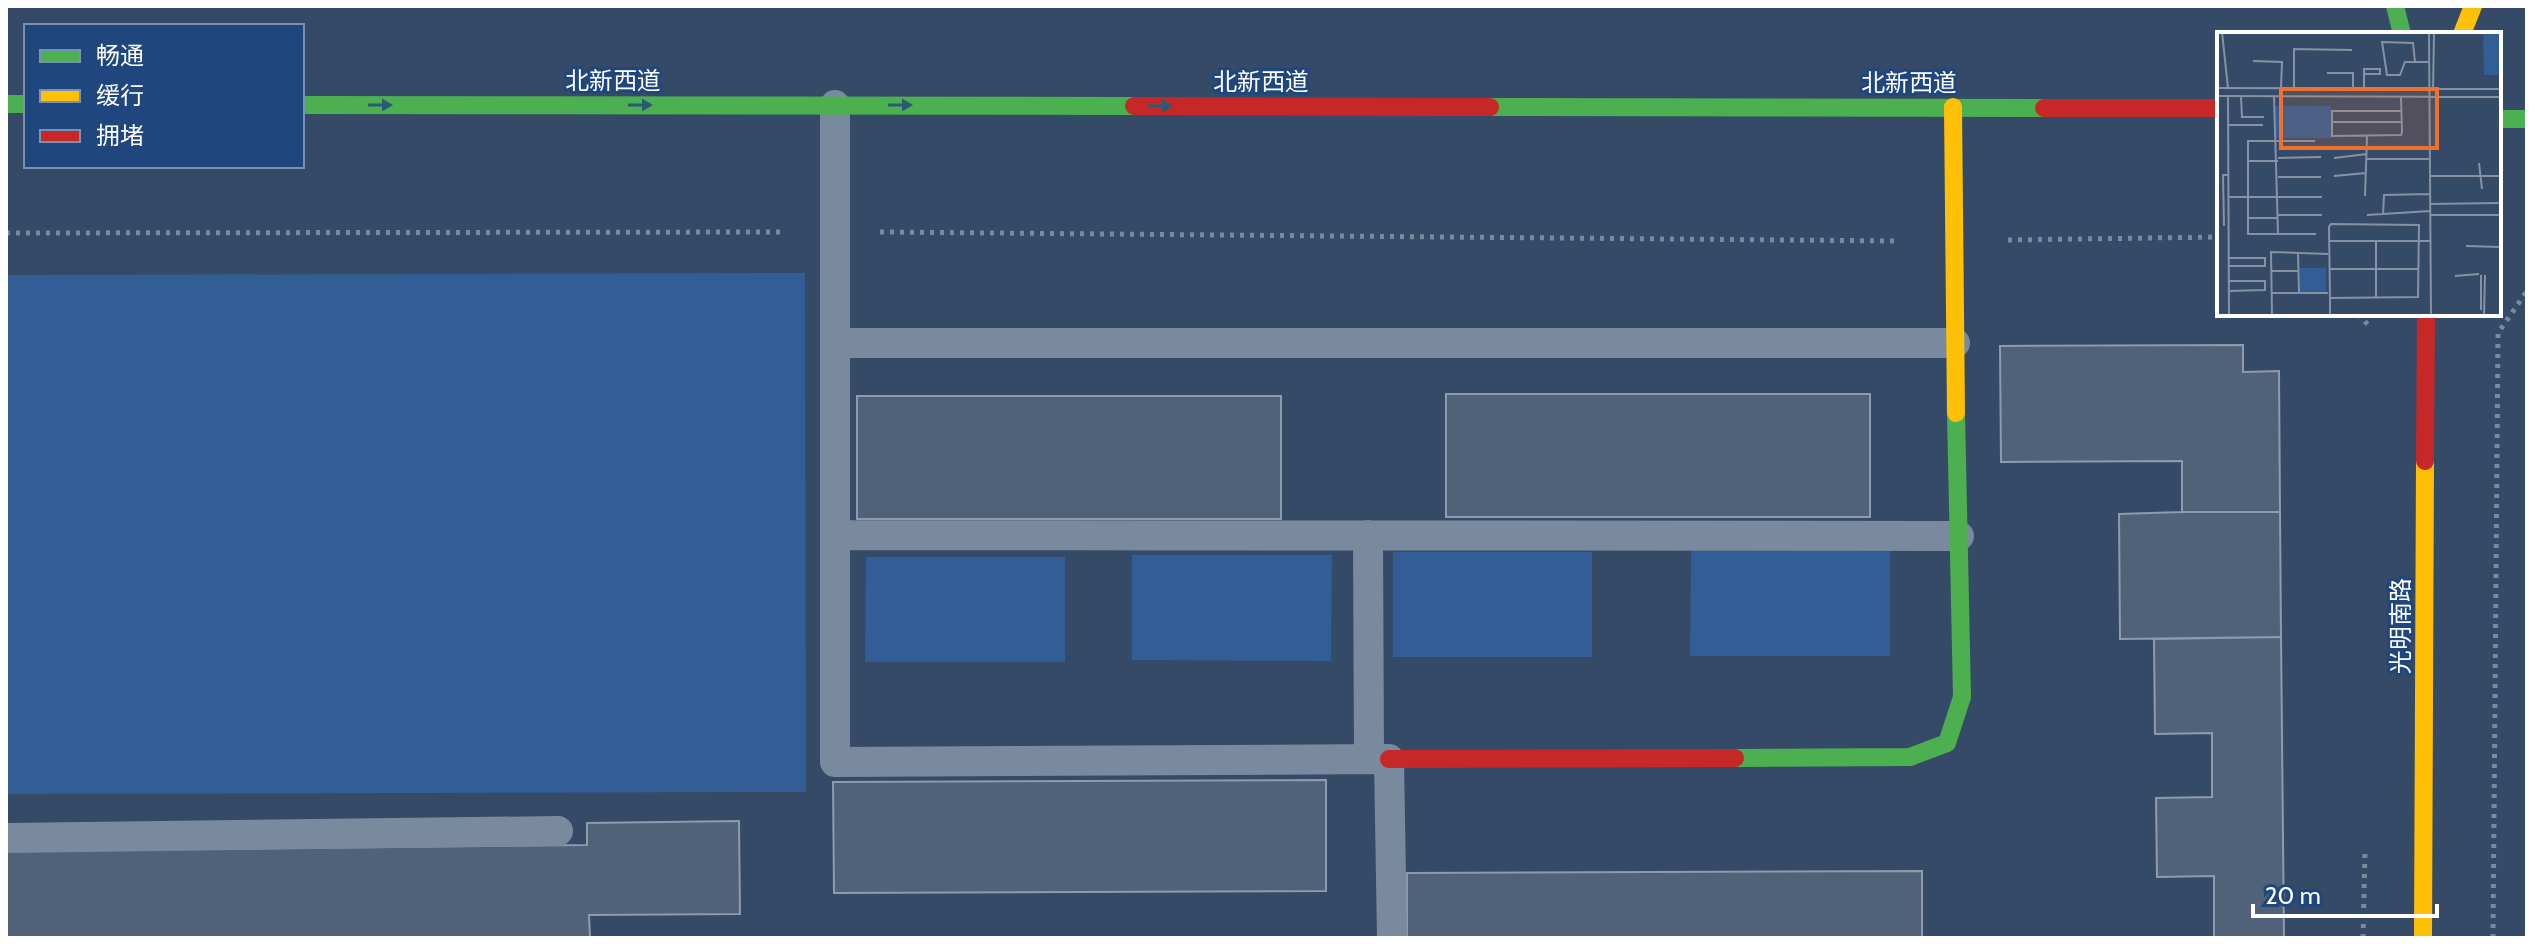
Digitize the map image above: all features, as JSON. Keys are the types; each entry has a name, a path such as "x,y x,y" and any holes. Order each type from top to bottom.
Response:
{"main road":[{"path":"2395,6 2402,32"},
{"path":"2463,32 2473,6"},
{"name":"北新西道","path":"304,105 2217,108"},
{"path":"1379,759 1910,757 1947,743 1962,697 1953,107"},
{"path":"2501,119 2527,119"},
{"name":"光明南路","path":"2423,938 2426,316"}],"lane":[{"path":"835,105 835,762 1379,759"},
{"path":"835,343 1955,343"},
{"path":"835,535 1959,536"},
{"path":"1368,535 1392,938"},
{"path":"6,838 558,831"}],"path":[{"path":"6,233 835,232 1953,242 2217,237"},
{"path":"2493,938 2498,333 2527,291"}],"shaded area":[{"path":"805,273 806,792 6,794 6,275"},
{"path":"1691,550 1890,551 1890,656 1690,656"},
{"path":"1393,552 1592,552 1592,657 1393,657"},
{"path":"1132,555 1332,555 1331,661 1132,660"},
{"path":"866,557 1065,557 1065,662 865,662"}],"building":[{"path":"2243,345 2243,372 2279,371 2280,512 2182,512 2182,461 2001,462 2000,346"},
{"path":"1446,394 1870,394 1870,517 1446,517"},
{"path":"857,396 1281,396 1281,519 857,519"},
{"path":"2280,512 2281,637 2120,639 2119,514"},
{"path":"2281,637 2284,938 2214,938 2214,876 2157,877 2156,798 2212,797 2212,733 2155,734 2154,639"},
{"path":"1326,780 1326,891 834,893 833,782"},
{"path":"739,821 740,914 589,915 590,938 6,938 6,851 587,845 587,823"},
{"path":"1922,871 1922,938 1407,938 1407,873"}],"traffic: fast":[{"path":"2395,6 2402,32"},
{"path":"6,104 24,104"},
{"path":"304,105 1134,106"},
{"path":"1490,107 2044,108"},
{"path":"2501,119 2527,119"},
{"path":"1735,758 1910,757 1947,743 1962,697 1956,413"}],"traffic: slow":[{"path":"2463,32 2473,6"},
{"path":"1953,107 1956,413"},
{"path":"2423,938 2425,461"}],"traffic: jam":[{"path":"1134,106 1490,107"},
{"path":"2044,108 2217,108"},
{"path":"2425,461 2426,316"},
{"path":"1389,759 1735,758"}]}
